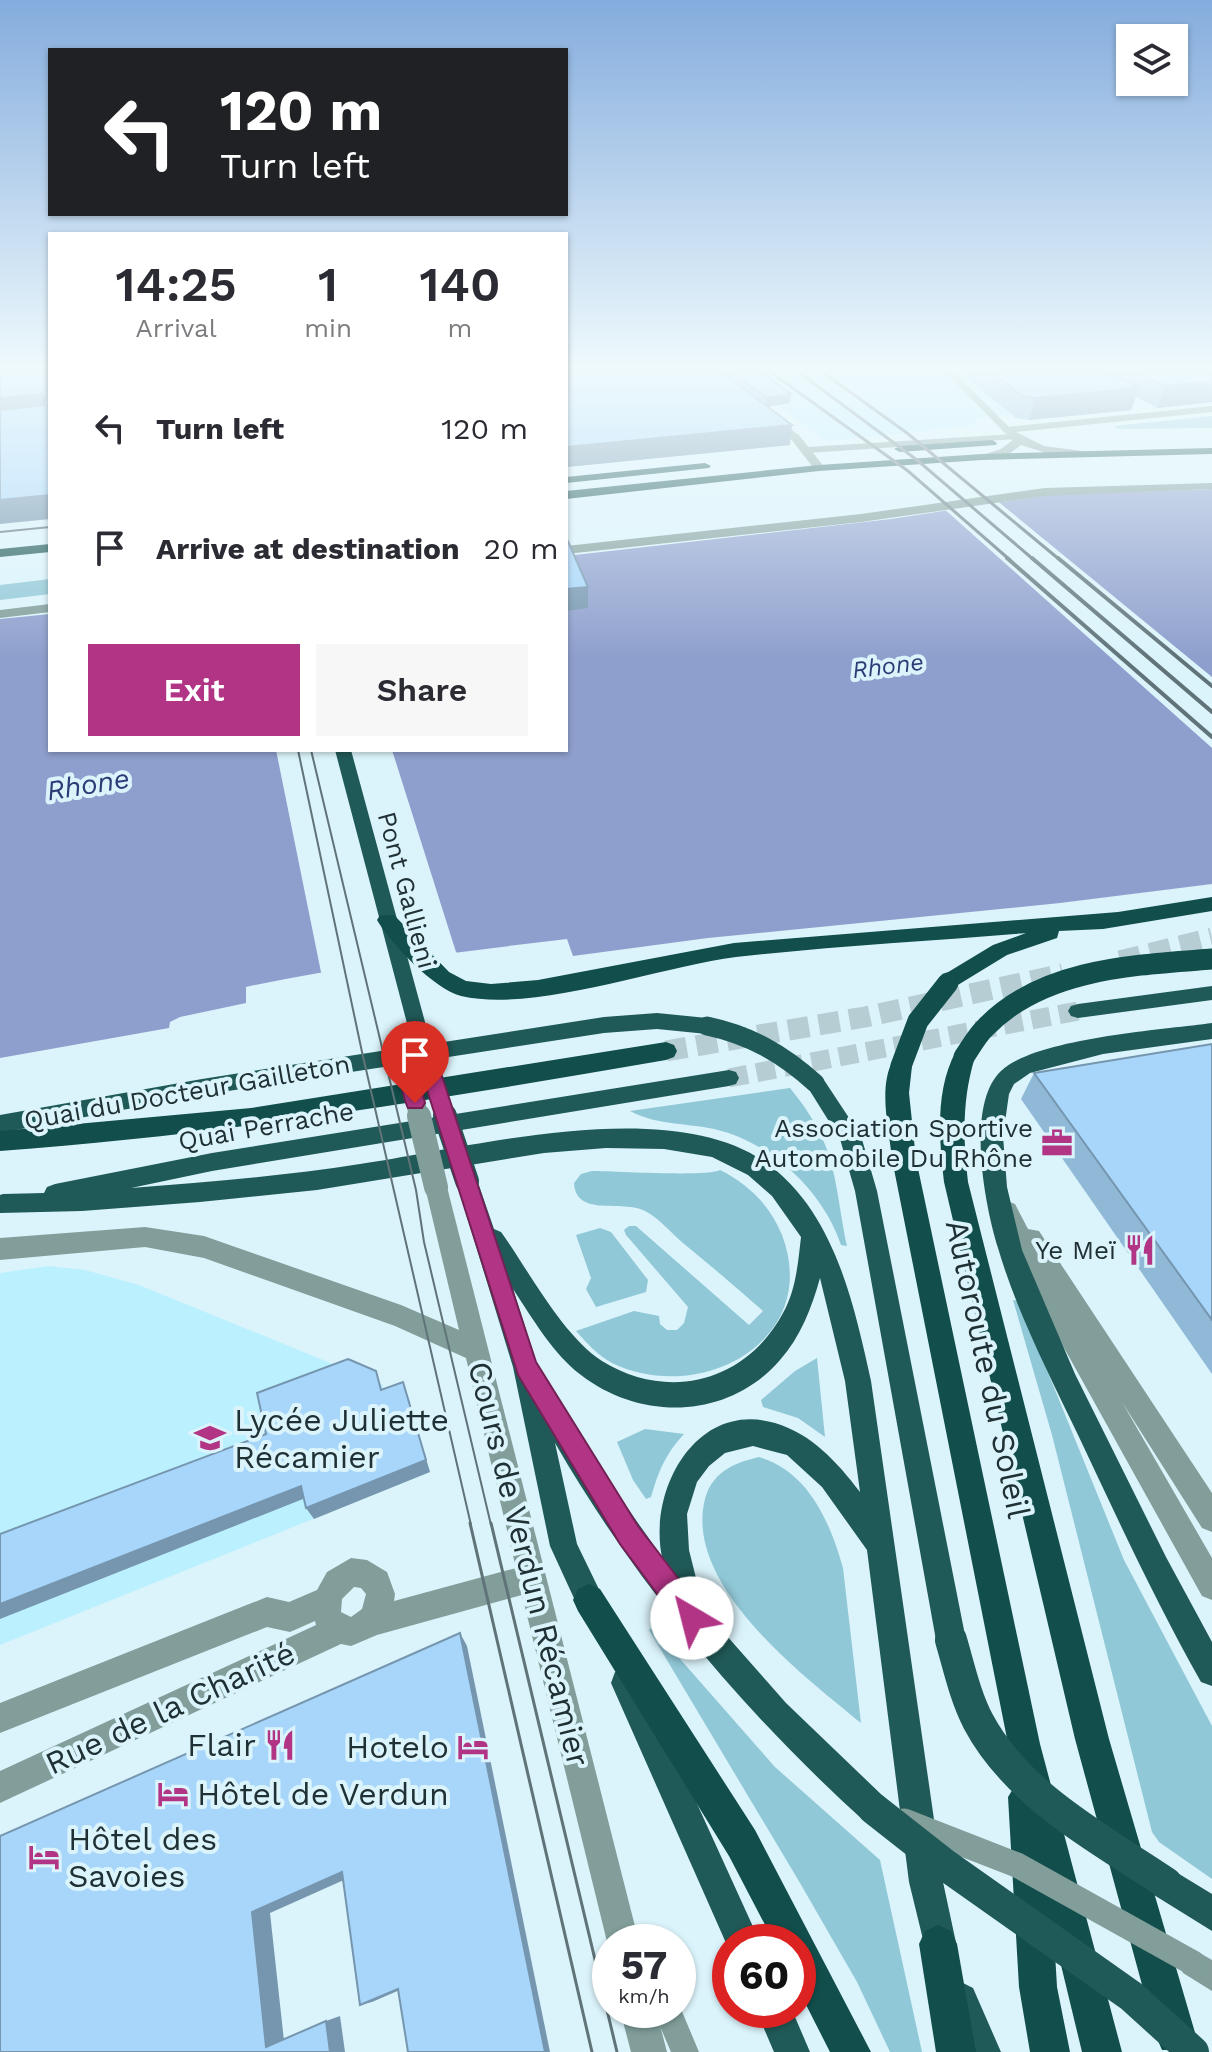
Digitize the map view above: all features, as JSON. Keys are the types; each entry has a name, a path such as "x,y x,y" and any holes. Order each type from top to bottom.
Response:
{"highway":[{"name":"Autoroute du Soleil","path":"1102,2052 1023,1744 904,1159 898,1116 901,1066 919,1018 948,983 977,962 1014,944 1116,919 1212,904"},
{"path":"387,920 429,967 452,984 475,991 514,991 734,950 1116,919"},
{"name":"Autoroute du Soleil","path":"1181,2052 1092,1739 956,1182 952,1108 955,1079 964,1057 978,1035 1001,1012 1048,986 1078,977 1135,966 1212,959"},
{"path":"0,1141 325,1108 666,1051"},
{"path":"589,1600 742,1843 785,1924"},
{"path":"1023,1744 1038,1987 1050,2052"},
{"path":"938,1944 956,2052"},
{"path":"816,1985 851,2052"}],"main road":[{"path":"568,480 697,467"},
{"path":"568,495 837,467"},
{"path":"0,553 48,548"},
{"name":"Pont Gallieni","path":"344,752 421,1043 526,1367"},
{"path":"1078,1011 1212,993"},
{"name":"Quai du Docteur Gailleton","path":"0,1124 202,1087 604,1025 657,1021 707,1026 735,1032 764,1044 815,1083 850,1136 866,1191 951,1640 979,1724 1000,1753 1066,1814 1212,1914"},
{"path":"1212,1031 1051,1057 1021,1066 1004,1081 996,1099 993,1136 998,1193 1009,1247 1046,1342 1177,1612 1212,1671"},
{"name":"Quai Perrache","path":"2,1205 212,1162 729,1078"},
{"path":"2,1205 96,1202 319,1180 565,1142 622,1137 677,1140 723,1149 755,1167 783,1192 813,1233 828,1262 844,1309 858,1381 926,1882 938,1944 983,2052"},
{"path":"481,1223 570,1346 590,1368 627,1388 675,1396 724,1388 768,1359 782,1344 808,1283 813,1233"},
{"path":"526,1367 564,1546 735,1924"},
{"path":"526,1367 629,1535 692,1618 815,1757 944,1864 1131,1996 1193,2052"},
{"path":"692,1618 673,1535 675,1502 683,1477 699,1455 731,1436 768,1435 797,1447 828,1476 881,1545"},
{"path":"782,2028 792,2052"}],"street":[{"path":"568,550 861,518 1045,492 1212,486"},
{"path":"0,614 48,608"},
{"name":"Cours de Verdun Récamier","path":"421,1043 409,1074 618,1924"},
{"path":"998,1193 1043,1255 1212,1518"},
{"path":"998,1193 1072,1338 1212,1586"},
{"path":"0,1249 145,1237 204,1247 401,1317 478,1351"},
{"path":"370,1622 380,1605 379,1586 368,1574 351,1572 342,1576 335,1582 327,1600 328,1618 340,1629 356,1631 370,1622 532,1578"},
{"name":"Rue de la Charité","path":"0,1718 267,1612 290,1617 327,1600"},
{"name":"Rue de la Charité","path":"0,1787 340,1629"},
{"path":"643,2028 649,2052"}],"lane":[{"path":"0,1149 50,1138"},
{"path":"874,1809 1017,1865 1193,1963 1212,1977"},
{"path":"602,1861 629,1924"},
{"path":"675,2028 685,2052"}],"shaded area":[{"path":"48,579 48,594 0,600 0,585"},
{"path":"790,1088 806,1109 825,1145 847,1246 841,1245 822,1206 808,1188 774,1157 755,1145 714,1129 661,1121 630,1111"},
{"path":"720,1170 757,1196 777,1224 790,1272 785,1305 769,1333 745,1354 715,1369 682,1376 646,1374 612,1363 597,1353 576,1331 634,1311 659,1316 660,1324 667,1330 677,1330 684,1323 688,1307 626,1235 624,1230 629,1226 636,1226 749,1325 763,1311 650,1214 624,1206 591,1204 577,1194 574,1183 581,1174 592,1171 680,1173"},
{"path":"600,1228 611,1232 648,1280 646,1292 596,1307 586,1289 591,1278 576,1235"},
{"name":"Lycée Juliette Récamier","path":"48,1266 85,1270 139,1285 382,1384 387,1403 408,1395 430,1472 0,1645 0,1273"},
{"path":"1013,1300 1019,1301 1124,1560 1212,1726 1212,1879 1159,1842 1152,1832 1052,1435"},
{"path":"817,1358 825,1437 798,1418 763,1407 761,1400 795,1371"},
{"path":"645,1429 684,1434 663,1463 651,1497 646,1499 633,1480 617,1442"},
{"path":"759,1457 791,1474 804,1487 831,1533 843,1568 861,1723 811,1682 757,1630 716,1571 705,1541 705,1498 721,1473 738,1463"},
{"path":"652,1627 775,1767 880,1860 922,2052 890,2052 857,1982 649,1630"}],"water":[{"name":"Rhone","path":"1212,489 1212,884 1060,903 708,938 573,956 567,939 406,959 246,987 246,1003 180,1017 170,1022 169,1028 0,1058 0,619 48,614 48,752 568,752 568,556 891,519 1048,495"}],"pier":[{"path":"995,499 1212,677 1212,748 942,507"},
{"path":"276,752 393,752 456,952 462,956 322,977"}],"building":[{"path":"0,467 48,467 48,495 0,500"},
{"path":"568,541 588,587 568,589"},
{"path":"1212,1044 1212,1320 1034,1073"},
{"path":"348,1359 376,1371 381,1390 403,1382 426,1460 306,1508 301,1486 0,1604 0,1534 266,1434 257,1393"},
{"path":"460,1633 545,2052 408,2052 398,1989 360,2005 342,1872 252,1912 266,2047 326,2021 330,2052 0,2052 0,1836"}],"tunnel":[{"path":"1120,961 1212,938"},
{"path":"666,1051 865,1017 1063,974"},
{"path":"729,1078 1078,1011"}],"tram line":[{"path":"0,532 48,527"},
{"path":"298,752 362,1052 471,1525"},
{"path":"311,752 416,1190 424,1242 491,1525"},
{"path":"470,1523 592,2052"},
{"path":"491,1523 617,2052"}],"railway":[{"path":"902,467 1010,560"},
{"path":"925,467 1034,560"},
{"path":"948,467 1060,560"},
{"path":"1007,558 1212,737"},
{"path":"1032,558 1212,712"},
{"path":"1058,558 1212,686"}],"place":[{"name":"Association Sportive Automobile Du Rhône","path":"1057,1143"},
{"name":"Ye Meï","path":"1140,1250"},
{"name":"Lycée Juliette Récamier","path":"210,1438"},
{"name":"Flair","path":"280,1745"},
{"name":"Hotelo","path":"473,1747"},
{"name":"Hôtel de Verdun","path":"173,1794"},
{"name":"Hôtel des Savoies","path":"44,1857"}],"route":[{"path":"415,1103 409,1074 421,1043 526,1367 599,1490 692,1618"}]}
